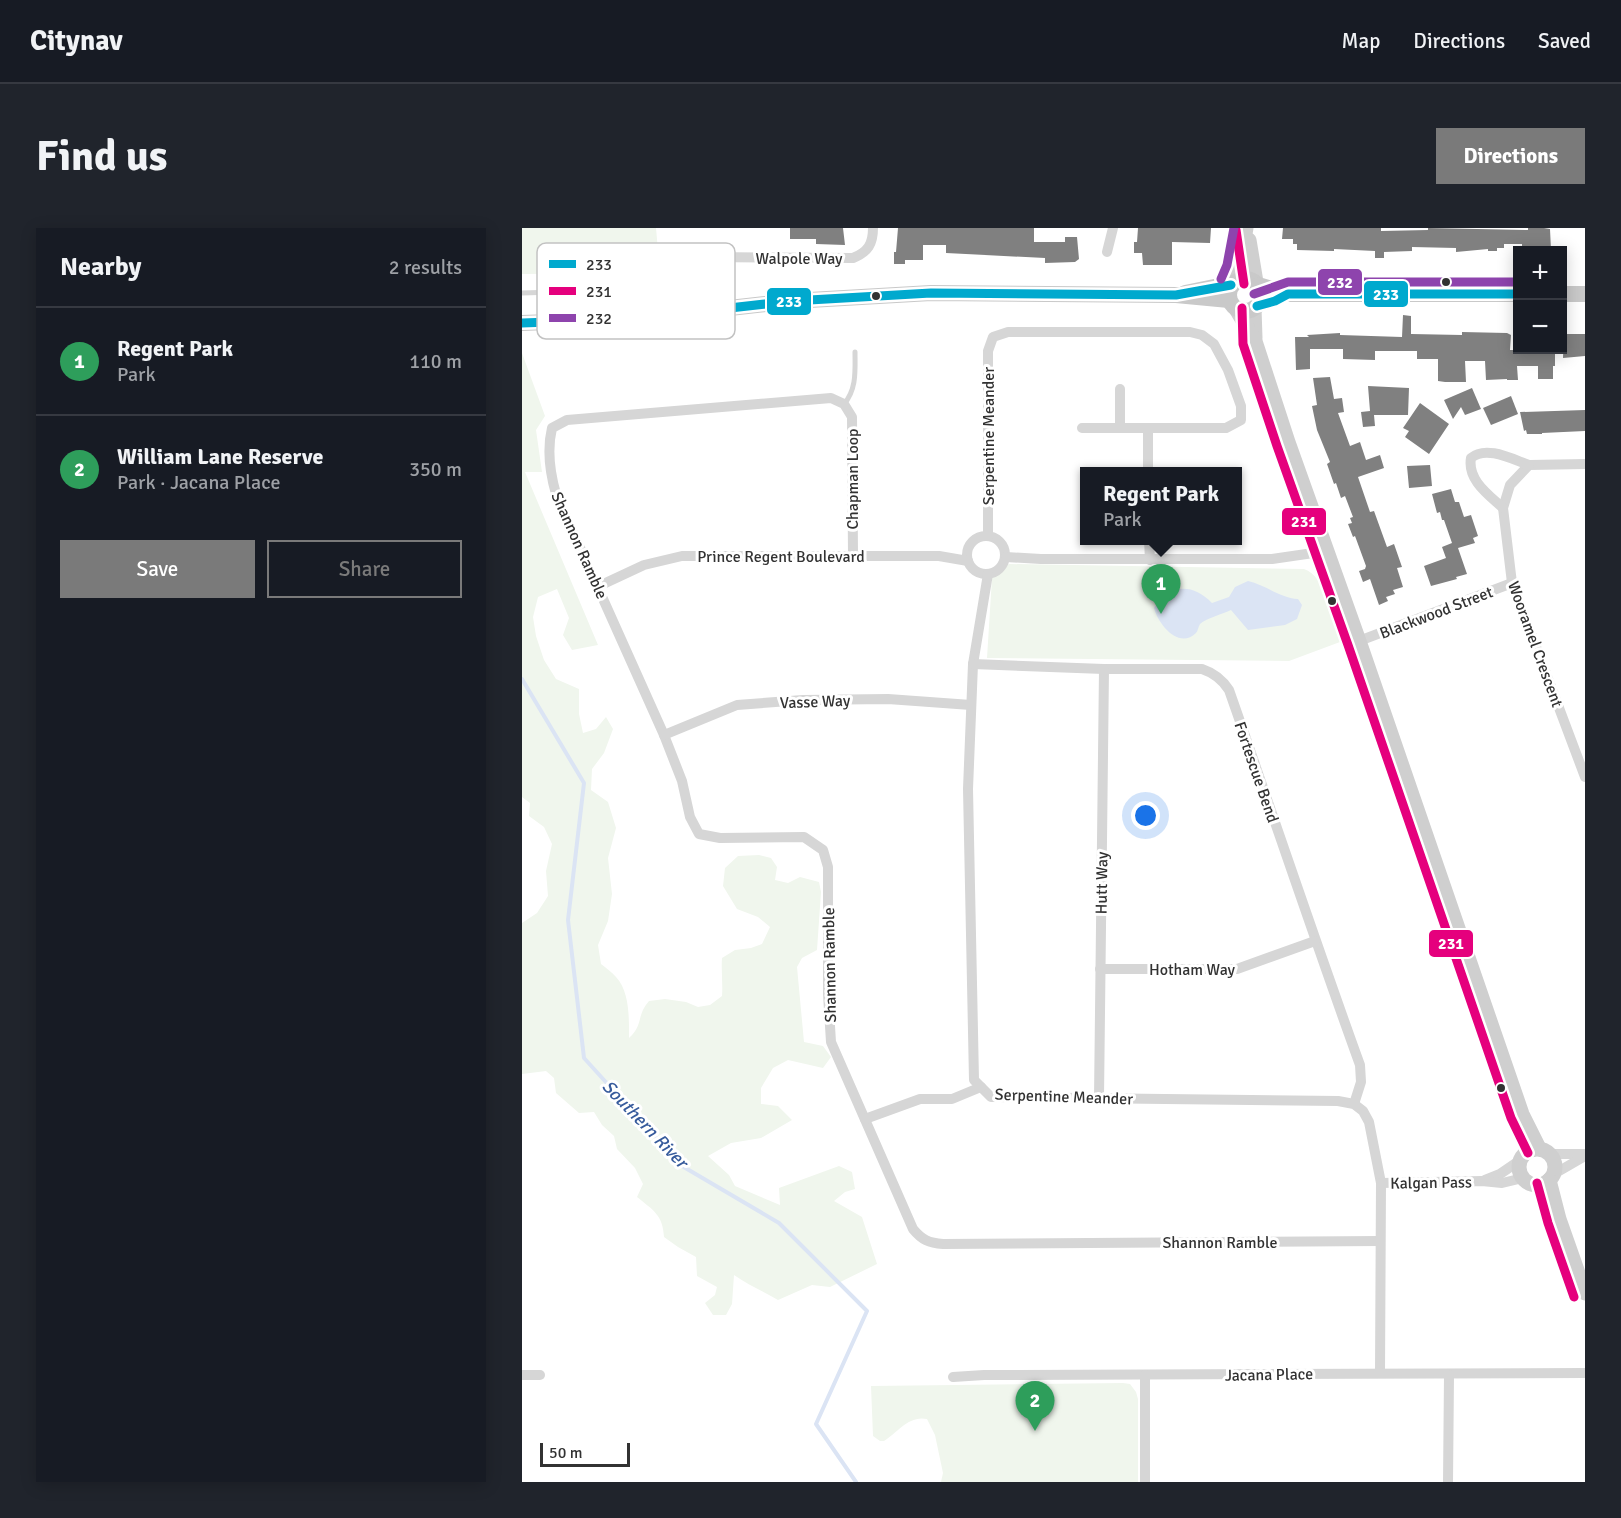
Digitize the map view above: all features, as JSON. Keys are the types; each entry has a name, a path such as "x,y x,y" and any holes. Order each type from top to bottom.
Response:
{"main road":[{"path":"1247,228 1261,296 1256,307 1255,341"},
{"path":"1247,228 1232,295 1255,341 1534,1154"},
{"path":"1232,295 1242,279 1288,294 1513,294"},
{"path":"735,307 931,293 1232,295"},
{"path":"1232,295 1245,311 1288,294"},
{"path":"1567,294 1585,294"},
{"path":"522,323 537,322"},
{"path":"1534,1154 1555,1163 1540,1179"},
{"path":"1534,1154 1520,1173 1540,1179 1559,1219 1585,1293"}],"street":[{"name":"Walpole Way","path":"735,257 853,258 865,254 873,240 873,228"},
{"path":"1107,252 1113,228"},
{"name":"Serpentine Meander","path":"988,536 988,351 993,337 1008,332 1190,332 1202,335 1214,344 1228,370 1241,406 1241,420 1226,428 1148,428"},
{"path":"1120,389 1120,428"},
{"name":"Shannon Ramble","path":"844,404 831,398 567,420 552,428 549,443 553,484 664,735 682,781 690,818 699,834 720,838 804,837 823,850 828,867 828,994 831,1042 913,1229 921,1238 930,1243 955,1244 1380,1241"},
{"name":"Chapman Loop","path":"844,404 852,417 853,556"},
{"path":"1082,428 1148,428 1148,467"},
{"path":"1529,465 1510,485 1503,508 1478,484 1472,475 1470,464 1471,458 1481,452 1492,453 1529,465 1585,465"},
{"name":"Wooramel Crescent","path":"1503,508 1512,583 1585,777"},
{"path":"988,536 1001,542 1006,557 999,570 988,574 975,570 968,561 967,552 978,538 988,536"},
{"path":"1149,545 1150,560"},
{"path":"1006,557 1150,560 1272,559 1327,551"},
{"name":"Prince Regent Boulevard","path":"598,586 644,565 682,556 939,556 968,561"},
{"name":"Serpentine Meander","path":"988,574 973,664 968,789 974,1080 991,1097 1338,1101 1354,1104"},
{"name":"Blackwood Street","path":"1359,641 1512,583"},
{"name":"Fortescue Bend","path":"973,664 1104,669 1202,669 1211,672 1225,684 1360,1065 1361,1082 1354,1104"},
{"name":"Hutt Way","path":"1099,1098 1104,669"},
{"name":"Vasse Way","path":"664,735 737,705 803,700 888,699 971,705"},
{"name":"Hotham Way","path":"1100,969 1237,969 1315,941"},
{"path":"865,1119 920,1099 952,1099 981,1087"},
{"path":"1354,1104 1363,1111 1369,1122 1381,1183 1380,1373"},
{"path":"1534,1154 1585,1155"},
{"name":"Kalgan Pass","path":"1482,1181 1500,1174 1534,1154"},
{"path":"1540,1179 1585,1155"},
{"name":"Kalgan Pass","path":"1381,1183 1482,1181 1502,1183 1540,1179"},
{"name":"Jacana Place","path":"953,1377 984,1375 1585,1373"},
{"path":"522,1374 540,1375"},
{"path":"1448,1482 1449,1375"},
{"path":"1144,1482 1145,1376"}],"lane":[{"path":"522,293 537,293"},
{"path":"844,404 849,399 855,380 855,352"}],"shaded area":[{"path":"522,228 656,228 657,243 537,243 537,274 522,274"},
{"path":"522,353 545,416 536,430 542,472 525,472 598,645 572,650 563,635 569,618 557,589 538,597 533,617 536,636 544,660 556,679 579,689 579,714 583,733 596,729 606,717 613,729 604,753 592,769 591,790 608,802 616,828 608,858 612,894 608,921 598,945 601,964 614,975 624,990 628,1006 629,1038 637,1028 649,1001 665,999 686,1002 698,1007 710,1005 722,996 722,958 735,950 762,944 770,927 758,917 737,909 723,886 725,868 738,856 759,855 771,858 777,867 775,880 788,883 800,877 819,882 821,892 817,950 802,958 797,967 804,1042 823,1046 831,1057 823,1068 788,1060 773,1068 761,1088 761,1104 778,1106 792,1120 761,1138 731,1143 708,1156 729,1175 735,1186 780,1205 779,1188 839,1166 852,1172 855,1189 845,1192 834,1201 862,1217 877,1264 830,1287 812,1285 778,1300 734,1275 732,1304 726,1315 713,1315 705,1303 715,1295 717,1287 697,1276 696,1257 664,1237 659,1218 637,1197 643,1184 635,1168 617,1149 614,1136 602,1125 594,1112 579,1113 556,1093 554,1078 546,1071 522,1074 522,923 537,913 548,896 546,871 552,844 544,827 529,816 530,803 522,797"},
{"path":"1009,564 1304,569 1318,580 1328,600 1340,642 1289,661 987,658 992,578 998,569"},
{"path":"1130,1384 1138,1399 1138,1482 941,1482 943,1473 935,1435 927,1419 915,1419 909,1422 884,1441 873,1436 871,1386"}],"water":[{"path":"1248,581 1298,599 1302,605 1297,619 1285,625 1248,630 1231,610 1203,622 1196,633 1183,639 1170,633 1160,621 1154,608 1167,595 1181,589 1196,592 1212,603 1229,597 1235,587"}],"building":[{"path":"790,228 843,228 845,245 816,244 816,239 790,239"},
{"path":"898,228 1034,228 1034,242 1065,242 1065,237 1077,237 1079,259 1075,262 1045,263 1045,258 946,253 946,245 923,245 923,260 905,260 905,264 894,264"},
{"path":"1138,228 1211,228 1210,243 1172,242 1172,265 1143,265 1142,253 1134,253"},
{"path":"1283,228 1381,228 1381,231 1428,230 1428,228 1528,230 1528,228 1544,228 1550,229 1551,246 1504,244 1504,248 1497,248 1497,251 1488,251 1488,249 1456,252 1456,248 1412,247 1412,251 1384,252 1384,258 1375,258 1375,251 1297,250 1297,244 1293,244 1293,239 1282,239"},
{"path":"1403,315 1411,316 1411,334 1507,333 1511,335 1510,350 1513,350 1513,354 1555,354 1553,379 1538,379 1538,366 1517,366 1518,380 1486,380 1485,361 1465,361 1466,382 1438,381 1438,359 1417,359 1417,351 1375,351 1375,360 1343,359 1343,349 1310,349 1310,369 1296,370 1295,337 1340,333 1340,335 1402,337"},
{"path":"1567,334 1585,334 1585,356 1563,358 1563,354 1567,354"},
{"path":"1330,377 1334,399 1342,398 1344,412 1338,413 1350,446 1360,442 1366,460 1380,455 1384,468 1358,477 1370,512 1374,511 1387,547 1394,544 1402,567 1397,568 1403,587 1393,590 1395,594 1386,597 1388,601 1379,605 1370,579 1363,582 1359,571 1365,569 1366,566 1348,524 1352,523 1350,518 1353,517 1345,496 1341,498 1336,483 1334,484 1327,464 1330,462 1317,430 1312,406 1317,405 1313,378"},
{"path":"1368,386 1409,388 1408,415 1374,415 1375,426 1363,427 1361,412 1370,411"},
{"path":"1472,388 1481,409 1465,415 1461,407 1453,419 1444,400"},
{"path":"1511,396 1518,414 1491,425 1483,408"},
{"path":"1420,403 1449,424 1429,454 1405,437 1409,431 1403,428"},
{"path":"1585,410 1585,431 1542,434 1527,434 1526,430 1524,431 1520,412"},
{"path":"1430,465 1432,486 1409,488 1407,466"},
{"path":"1451,489 1455,502 1459,502 1464,517 1471,515 1478,536 1473,538 1475,543 1458,548 1467,574 1431,586 1424,566 1446,558 1442,547 1452,543 1440,512 1437,513 1432,494"}],"waterway":[{"name":"Southern River","path":"522,679 584,783 568,920 584,1058 682,1166 779,1223 867,1311 816,1424 856,1482"}],"transit line":[{"name":"232","path":"1221,279 1227,265 1234,228"},
{"name":"231","path":"1236,230 1244,284"},
{"name":"232","path":"1254,294 1288,282 1513,282"},
{"name":"233","path":"735,307 792,301 931,293 1176,295 1231,285"},
{"name":"233","path":"1257,306 1275,301 1288,294 1513,294"},
{"name":"231","path":"1242,308 1243,344 1277,446 1511,1118 1528,1153"},
{"name":"233","path":"522,323 537,322"},
{"name":"231","path":"1537,1183 1548,1223 1574,1297"}],"place":[{"name":"Regent Park","path":"1161,614"},
{"name":"William Lane Reserve","path":"1035,1431"}]}
